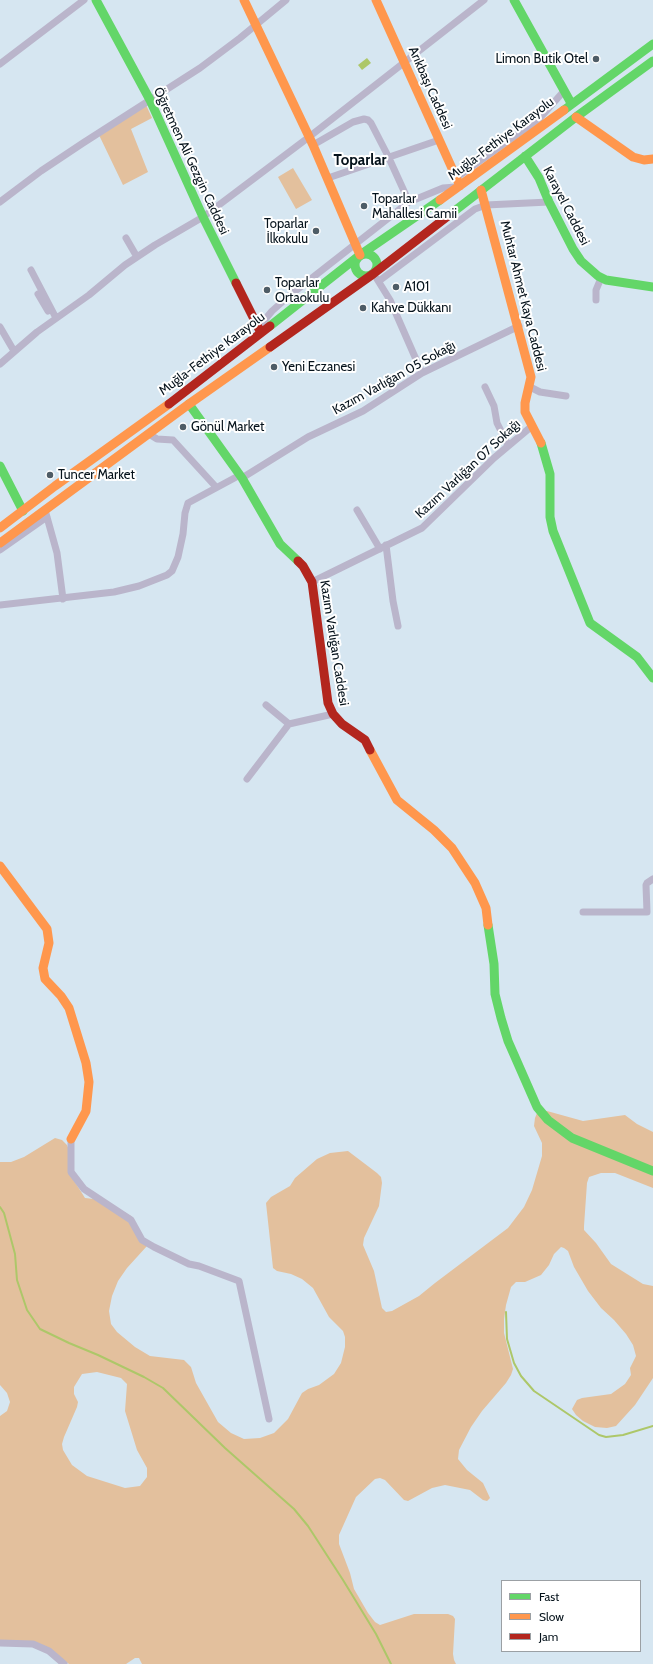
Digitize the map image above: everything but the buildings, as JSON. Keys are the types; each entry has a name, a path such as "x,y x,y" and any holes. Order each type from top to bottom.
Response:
{"main road":[{"name":"Öğretmen Ali Gezgin Caddesi","path":"96,0 150,100 203,217 260,330"},
{"path":"244,0 328,178 360,255"},
{"name":"Arıkbaşı Caddesi","path":"376,0 458,182"},
{"path":"514,0 571,103"},
{"name":"Muğla-Fethiye Karayolu","path":"0,528 185,392 260,330 458,182 653,44"},
{"name":"Muğla-Fethiye Karayolu","path":"0,543 46,514 189,404 373,274 576,117 653,61"},
{"path":"576,117 633,157 644,160 653,159"},
{"name":"Karayel Caddesi","path":"525,156 539,178 549,202 577,256 586,266 601,278 614,282 653,287"},
{"name":"Muhtar Ahmet Kaya Caddesi","path":"481,190 519,326 531,377 530,387 524,408 541,443 550,474 550,517 554,532 590,623 642,662 653,678"},
{"path":"368,254 375,258 377,268 373,274 369,276 362,276 356,271 355,264 360,255 368,254"},
{"name":"Kazım Varlığan Caddesi","path":"189,404 241,477 277,539 286,551 303,566 312,582 328,703 333,714 342,724 365,740 397,800 434,830 452,848 475,883 486,908 494,964 495,994 501,1018 508,1041 537,1107 548,1120 572,1138 653,1171"},
{"path":"0,466 23,511"},
{"path":"0,866 47,929 49,943 43,968 45,979 61,996 69,1008 86,1063 89,1082 86,1111 71,1139"}],"street":[{"path":"0,64 84,0"},
{"path":"0,202 41,171 200,68 286,0"},
{"path":"0,364 54,319 89,295 137,257 203,217 311,141 405,62 484,0"},
{"path":"260,330 268,315 284,301 409,202 458,182 539,119 564,91"},
{"path":"311,141 364,119 371,123 409,202"},
{"path":"328,178 388,156 439,140"},
{"path":"379,281 469,213 486,205 549,202"},
{"path":"126,238 137,257"},
{"path":"31,270 54,319"},
{"path":"373,274 390,300 422,373"},
{"path":"596,300 596,290 601,278"},
{"path":"38,294 54,319"},
{"name":"Kazım Varlığan 05 Sokağı","path":"63,599 114,592 139,586 167,575 172,571 181,547 186,506 192,500 216,487 241,477 308,437 362,411 422,373 519,326"},
{"path":"0,328 14,351"},
{"path":"485,387 494,406 497,423 508,445"},
{"path":"530,387 540,392 566,396"},
{"name":"Kazım Varlığan 07 Sokağı","path":"312,582 422,528 508,445 532,426"},
{"path":"149,434 157,439 173,440 216,487"},
{"path":"357,510 383,547 398,626"},
{"path":"0,550 46,514 57,553 63,599 0,605"},
{"path":"266,705 289,724"},
{"path":"247,779 289,724 333,714"},
{"path":"583,912 647,912 646,885 653,879"},
{"path":"71,1139 71,1172 84,1189 131,1220 142,1240 154,1248 190,1264 239,1281 269,1419"},
{"path":"0,1643 33,1644 49,1651 64,1664"}],"shaded area":[{"path":"367,58 371,63 362,70 358,65"},
{"path":"146,105 152,118 131,129 148,172 123,185 99,135"},
{"path":"293,168 312,200 296,209 278,177"},
{"path":"547,1111 583,1121 625,1115 637,1124 653,1132 653,1188 615,1173 601,1173 589,1177 587,1183 584,1230 596,1243 611,1264 643,1284 653,1286 653,1378 635,1405 616,1426 607,1428 595,1427 583,1421 576,1415 572,1409 577,1400 611,1394 625,1384 631,1375 630,1368 636,1356 633,1345 626,1334 601,1308 588,1291 574,1267 568,1251 561,1247 554,1254 549,1265 541,1275 525,1282 516,1282 511,1287 506,1305 504,1333 513,1369 506,1383 482,1411 471,1427 459,1450 458,1459 467,1470 483,1483 490,1498 487,1501 483,1500 470,1490 445,1485 432,1488 408,1501 404,1500 385,1480 380,1478 375,1479 356,1497 339,1535 339,1544 350,1573 354,1589 368,1613 375,1622 380,1625 414,1614 448,1614 453,1616 455,1619 453,1654 456,1664 142,1664 139,1658 135,1658 126,1664 69,1664 45,1646 0,1640 0,1416 7,1411 10,1402 7,1393 0,1385 0,1162 11,1162 24,1157 55,1138 62,1140 67,1145 73,1179 85,1198 103,1200 131,1216 147,1246 127,1268 118,1281 112,1296 109,1311 111,1324 117,1332 135,1347 150,1356 184,1360 191,1367 196,1383 218,1422 231,1433 244,1439 260,1438 274,1433 288,1419 302,1393 319,1385 334,1374 341,1363 345,1347 345,1337 343,1331 329,1317 313,1288 302,1279 291,1274 277,1271 273,1268 266,1203 271,1197 290,1186 295,1178 317,1159 330,1153 348,1151 377,1173 381,1177 382,1183 379,1206 364,1238 363,1245 374,1271 382,1308 386,1312 392,1311 419,1296 508,1228 524,1207 532,1190 542,1156 542,1143 534,1126 537,1113","holes":["97,1372 121,1378 127,1384 125,1411 137,1450 147,1468 147,1477 140,1486 125,1488 87,1476 72,1465 63,1450 62,1444 77,1407 78,1402 74,1394 74,1387 82,1374"]}],"waterway":[{"path":"0,1207 4,1213 15,1254 17,1280 27,1310 40,1329 144,1377 163,1388 225,1448 294,1509 308,1526 343,1580 376,1634 391,1664"},
{"path":"506,1312 507,1339 514,1363 521,1376 534,1391 599,1435 606,1437 623,1435 653,1426"}],"traffic: fast":[{"path":"96,0 150,100 203,217 236,283"},
{"path":"514,0 571,103"},
{"path":"564,110 653,44"},
{"path":"448,216 576,117 653,61"},
{"path":"525,156 539,178 549,202 573,249 581,261 598,276 606,280 653,287"},
{"path":"270,326 360,255 440,200"},
{"path":"366,254 374,257 377,265 374,273 366,276 358,273 355,265 358,257 366,254"},
{"path":"189,404 242,478 280,544 298,561"},
{"path":"541,443 550,474 550,517 553,531 590,623 637,657 653,678"},
{"path":"0,466 23,511"},
{"path":"488,925 494,964 495,994 501,1018 508,1041 537,1107 548,1120 572,1138 653,1171"}],"traffic: slow":[{"path":"244,0 313,145 360,255"},
{"path":"376,0 460,186"},
{"path":"440,200 564,110"},
{"path":"576,117 633,157 644,160 653,159"},
{"path":"481,190 531,377 525,403 525,412 541,443"},
{"path":"0,543 189,404 270,347"},
{"path":"0,528 55,486 169,404"},
{"path":"370,750 397,800 434,830 452,848 475,883 486,908 488,925"},
{"path":"0,866 47,929 49,943 43,968 45,979 61,996 69,1008 86,1063 89,1082 86,1111 71,1139"}],"traffic: jam":[{"path":"270,347 373,274 448,216"},
{"path":"236,283 261,333"},
{"path":"169,404 270,326"},
{"path":"298,561 303,566 312,582 328,703 333,714 342,724 365,740 370,750"}],"place":[{"name":"Limon Butik Otel","path":"596,59"},
{"name":"Toparlar Mahallesi Camii","path":"364,206"},
{"name":"Toparlar İlkokulu","path":"316,231"},
{"name":"A101","path":"396,287"},
{"name":"Toparlar Ortaokulu","path":"267,290"},
{"name":"Kahve Dükkanı","path":"363,308"},
{"name":"Yeni Eczanesi","path":"274,367"},
{"name":"Gönül Market","path":"183,427"},
{"name":"Tuncer Market","path":"50,475"}],"district":[{"name":"Toparlar","path":"360,161"}]}
